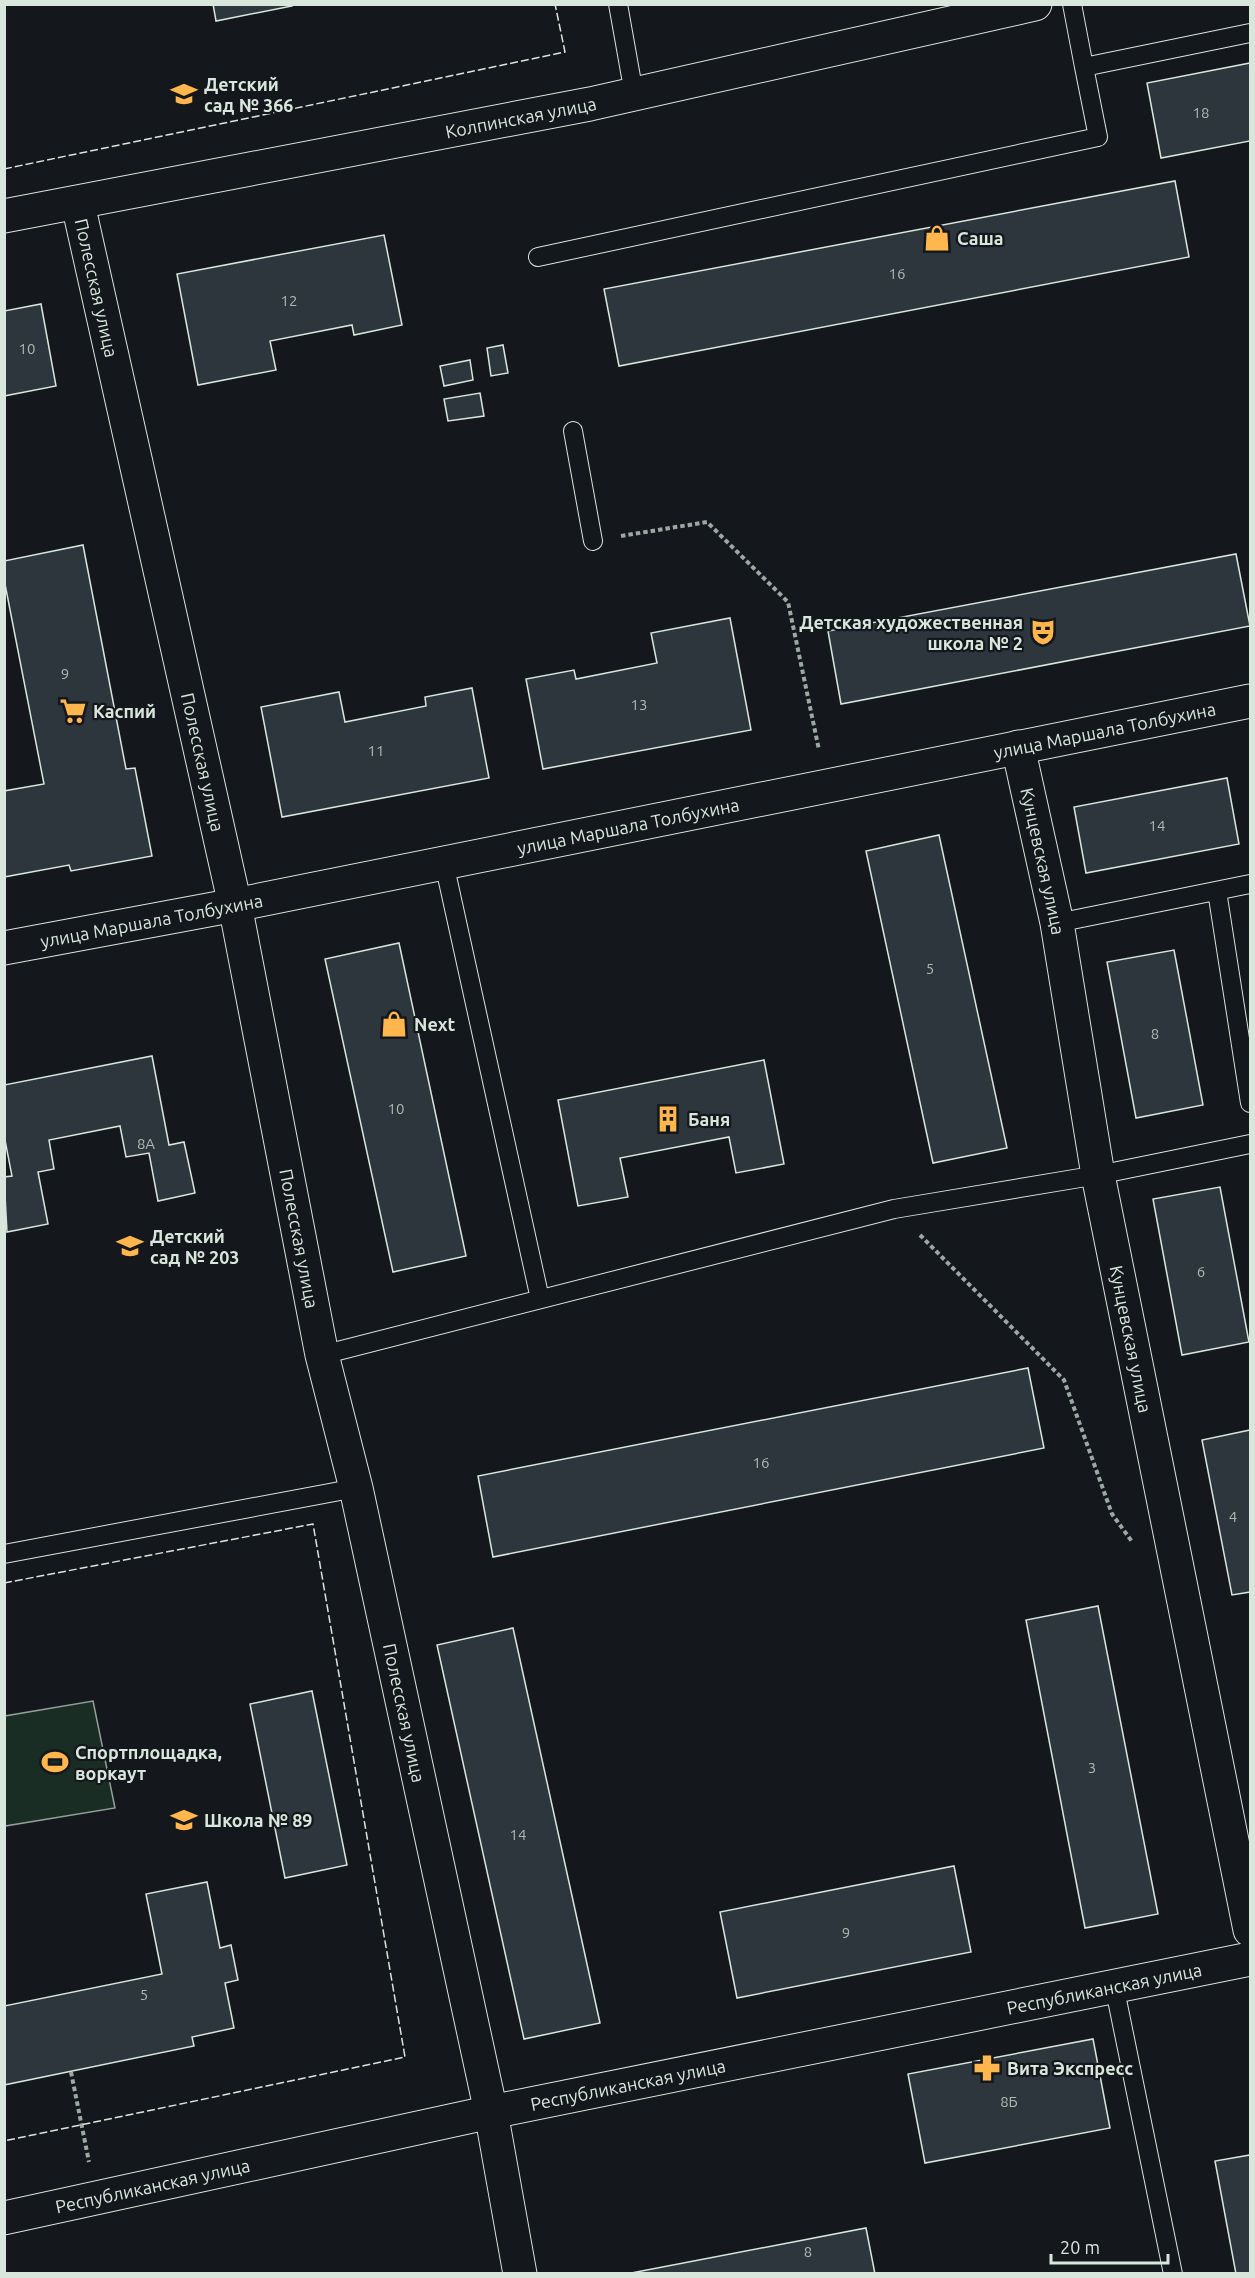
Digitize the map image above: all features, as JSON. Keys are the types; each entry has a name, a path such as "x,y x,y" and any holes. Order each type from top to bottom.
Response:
{"street":[{"name":"Колпинская улица","path":"4,216 78,204 634,94 1035,4"},
{"name":"Полесская улица","path":"78,204 235,905 322,1355 356,1488 491,2112 520,2274"},
{"name":"улица Маршала Толбухина","path":"4,948 235,905 1251,701"},
{"name":"Кунцевская улица","path":"1018,747 1057,923 1098,1175 1251,1930"},
{"name":"Республиканская улица","path":"4,2218 491,2112 1251,1959"}],"lane":[{"path":"618,4 634,94"},
{"path":"538,257 1098,137 1072,4"},
{"path":"1084,67 1251,33"},
{"path":"573,431 593,541"},
{"path":"444,863 540,1299"},
{"path":"1057,923 1251,884"},
{"path":"1217,891 1251,1103"},
{"path":"322,1355 894,1209 1098,1175 1251,1144"},
{"path":"4,1554 356,1488"},
{"path":"1114,1985 1173,2274"}],"path":[{"path":"593,541 707,522 788,602 826,786"},
{"path":"894,1209 1064,1380 1112,1514 1137,1547"},
{"path":"71,2072 96,2198"}],"green space":[{"name":"Спортплощадка, воркаут","path":"93,1701 115,1808 5,1826 5,1716"}],"building":[{"name":"Детский сад № 366","path":"213,4 291,4 292,6 216,21"},
{"path":"1250,63 1250,141 1161,158 1147,83"},
{"path":"1175,181 1189,257 619,366 604,289"},
{"path":"384,235 402,325 354,335 352,325 270,341 276,370 198,385 177,274"},
{"path":"41,304 56,386 4,396 4,311"},
{"path":"503,345 508,373 491,376 487,348"},
{"path":"470,360 473,380 444,386 440,366"},
{"path":"480,393 484,416 448,421 444,399"},
{"path":"83,545 126,769 135,768 152,856 71,871 69,865 4,877 4,791 44,784 4,579 4,561"},
{"path":"1236,554 1250,626 841,704 828,631"},
{"path":"730,618 751,730 543,769 526,679 574,670 576,679 657,663 651,633"},
{"path":"472,688 489,778 282,817 261,707 339,692 345,722 426,706 425,697"},
{"path":"1227,778 1239,844 1086,873 1074,807"},
{"path":"939,835 1007,1148 933,1163 866,851"},
{"path":"399,943 466,1256 393,1272 325,959"},
{"path":"1174,950 1203,1105 1136,1118 1107,962"},
{"name":"Детский сад № 203","path":"152,1056 169,1145 184,1142 195,1193 158,1201 149,1153 126,1157 120,1126 49,1140 54,1169 38,1172 48,1224 7,1232 4,1177 12,1176 4,1135 4,1085"},
{"name":"Баня","path":"764,1060 784,1164 736,1173 729,1137 620,1158 628,1197 578,1206 558,1100"},
{"path":"1220,1187 1249,1342 1182,1355 1153,1199"},
{"path":"1028,1368 1044,1448 493,1557 478,1476"},
{"path":"1250,1430 1250,1592 1232,1595 1202,1440"},
{"path":"1098,1606 1158,1914 1085,1928 1026,1620"},
{"path":"513,1628 600,2023 524,2039 437,1645"},
{"path":"312,1691 347,1865 285,1878 250,1704"},
{"path":"954,1866 971,1952 737,1998 720,1912"},
{"name":"Школа № 89","path":"207,1882 220,1948 231,1945 238,1980 225,1983 234,2028 192,2037 194,2046 4,2085 4,2006 162,1974 146,1894"},
{"path":"1093,2039 1110,2128 925,2163 908,2074"},
{"path":"1250,2155 1250,2274 1236,2274 1215,2161"},
{"path":"866,2228 875,2274 626,2274"}],"fence":[{"path":"4,169 565,52 555,4"},
{"path":"4,1583 313,1524 405,2057 4,2141"}],"place":[{"name":"Детский сад № 366","path":"184,94"},
{"name":"Саша","path":"937,238"},
{"name":"Детская художественная школа № 2","path":"1043,632"},
{"name":"Каспий","path":"73,711"},
{"name":"Next","path":"394,1024"},
{"name":"Баня","path":"668,1119"},
{"name":"Детский сад № 203","path":"130,1246"},
{"name":"Спортплощадка, воркаут","path":"55,1762"},
{"name":"Школа № 89","path":"184,1820"},
{"name":"Вита Экспресс","path":"987,2068"}]}
